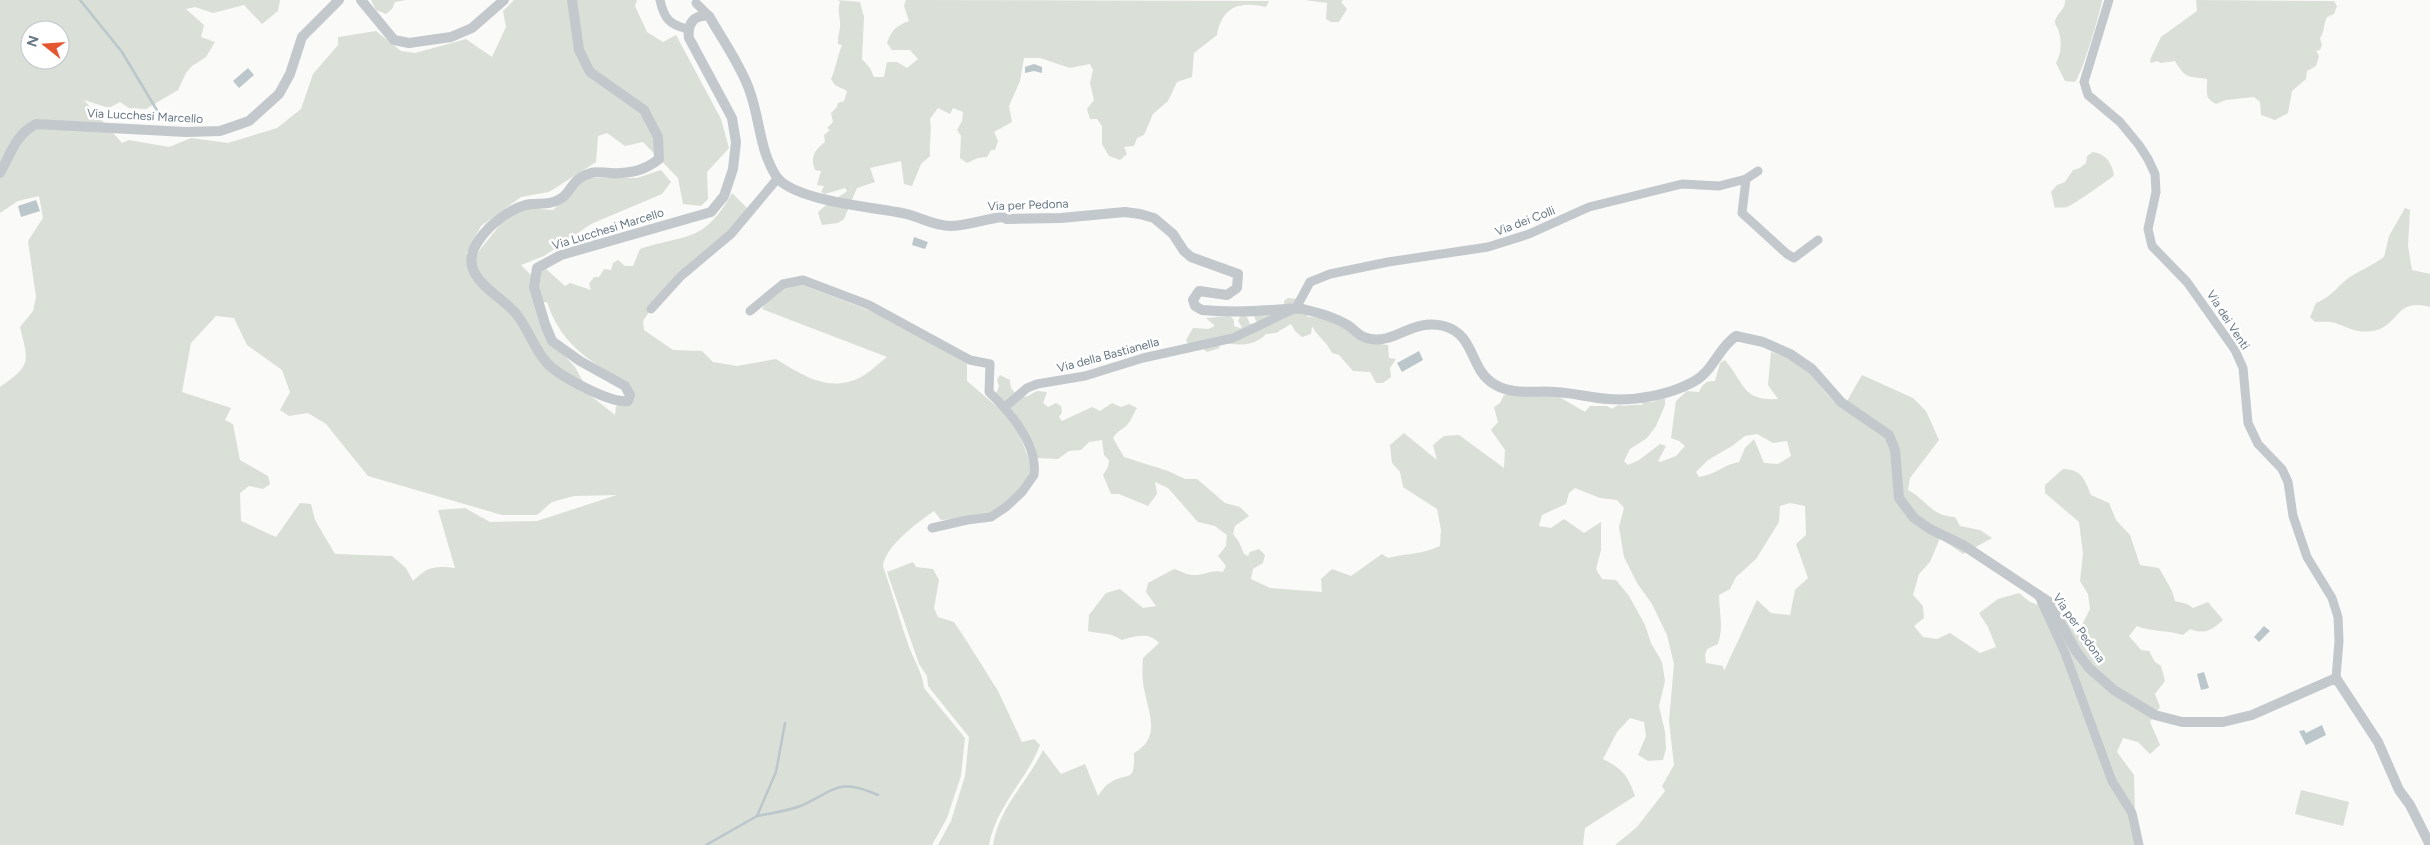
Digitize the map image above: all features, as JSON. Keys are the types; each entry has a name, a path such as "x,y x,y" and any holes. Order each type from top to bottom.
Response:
{"street":[{"name":"Via Lucchesi Marcello","path":"0,173 24,130 36,124 186,132 220,131 249,121 279,94 290,74 302,37 339,0"},
{"path":"361,0 394,40 409,43 451,37 472,28 504,0"},
{"name":"Via Lucchesi Marcello","path":"572,0 579,50 590,72 644,110 658,137 659,159 646,169 620,174 592,172 574,181 562,198 546,204 530,204 509,212 477,242 472,254 473,270 486,289 516,313 548,364 585,388 620,402 628,401 630,395 625,386 580,361 552,341 534,287 537,268 560,255 711,212 724,196 733,169 736,142 732,118 689,38 688,29"},
{"path":"660,0 663,12 674,26 688,29 689,24 698,16 709,16"},
{"name":"Via dei Venti","path":"2109,0 2084,82 2088,95 2120,122 2140,145 2151,167 2156,192 2148,229 2152,246 2187,282 2235,350 2242,368 2248,423 2258,444 2282,469 2288,482 2293,516 2307,557 2332,598 2338,617 2339,642 2336,678"},
{"path":"651,309 681,276 731,234 778,178 762,148 760,126 749,88 709,16 696,3"},
{"name":"Via dei Colli","path":"1296,308 1310,282 1330,274 1388,262 1488,247 1529,234 1589,207 1682,184 1719,186 1746,179 1758,172"},
{"name":"Via per Pedona","path":"778,178 809,195 903,213 936,224 950,226 1002,217 1008,219 1061,218 1125,212 1154,218 1173,234 1184,251 1192,257 1238,274 1237,288 1227,295 1199,291 1193,300 1195,306 1202,310 1296,308 1330,316 1349,326 1362,337 1373,340 1400,334 1411,327 1425,324 1445,327 1464,337 1480,370 1493,384 1512,391 1556,392 1610,400 1663,394 1688,385 1708,372 1723,348 1736,336 1763,342 1790,354 1812,369 1841,402 1882,428 1889,435 1893,443 1899,498 1914,518 1930,529 1962,545 2049,602 2089,668 2114,690 2155,714 2182,722 2230,720 2252,715 2336,678"},
{"path":"1746,179 1742,213 1787,254 1794,258 1818,240"},
{"path":"750,311 783,284 803,280 818,284 888,314 970,360 990,364 989,392 1005,407 1023,433 1032,456 1035,468 1030,484 1006,507 991,517 932,528"},
{"name":"Via della Bastianella","path":"1005,407 1026,388 1085,376 1143,358 1233,338 1296,308"},
{"path":"2038,594 2065,653 2112,781 2132,813 2139,845"},
{"path":"2336,678 2378,742 2398,790 2410,805 2430,845"}],"shaded area":[{"path":"0,0 280,0 278,11 262,24 244,5 213,13 195,7 186,9 204,25 201,37 215,42 206,57 192,66 186,73 178,90 146,109 129,108 120,102 109,108 84,100 122,143 129,140 169,147 191,138 228,143 277,128 301,109 313,74 338,45 338,37 376,31 401,51 415,53 466,39 492,57 506,27 503,11 514,0 637,0 635,6 647,32 663,42 676,35 721,119 729,148 707,172 708,199 701,206 683,204 678,178 643,142 625,146 607,133 598,136 596,162 549,192 521,197 481,226 466,254 475,256 507,216 527,208 553,210 588,178 637,178 661,170 671,182 662,194 591,224 544,256 521,265 533,277 545,268 565,286 570,283 591,290 589,284 594,277 599,277 604,269 611,270 613,263 618,260 625,266 633,266 640,249 683,238 703,229 722,209 732,193 750,211 651,309 643,321 644,330 673,350 702,351 713,362 737,366 776,359 807,377 828,383 851,381 863,376 887,357 762,309 766,302 785,286 801,284 883,316 967,363 967,381 1009,417 1019,433 1032,468 1027,483 997,510 985,517 941,520 934,511 903,535 885,558 883,566 908,644 922,677 924,688 965,738 961,776 947,818 932,845 0,845 0,387 22,368 25,362 25,348 20,327 33,311 36,297 28,241 43,218 39,196 18,201 0,213","holes":["547,302 553,318 570,342 592,361 631,386 632,401 616,406 615,415 591,396 575,367 545,334 538,303","216,316 234,318 247,345 282,370 290,392 280,410 289,416 308,413 326,424 368,476 502,515 537,515 552,502 574,496 617,495 537,521 490,522 465,508 438,510 455,568 432,568 423,572 413,581 406,568 392,556 335,554 315,520 311,504 300,503 276,537 241,521 240,493 249,486 263,489 270,484 268,476 240,460 233,424 225,420 231,408 182,392 191,343"]},
{"path":"371,0 406,0 395,2 392,9 386,14 376,10"},
{"path":"838,0 860,2 864,17 862,59 870,68 874,77 884,77 887,62 897,62 907,68 918,59 910,50 892,50 887,43 895,29 909,21 904,6 906,0 1269,1 1266,7 1257,5 1240,6 1228,12 1219,25 1217,35 1194,53 1192,77 1177,82 1168,101 1153,114 1144,135 1137,138 1134,146 1124,147 1127,154 1120,160 1109,156 1102,144 1102,126 1097,119 1090,119 1087,109 1094,100 1090,83 1093,70 1090,64 1070,68 1040,58 1024,58 1020,81 1009,106 1012,122 994,132 998,141 995,150 991,150 987,157 978,158 967,163 960,158 961,136 957,130 962,121 963,112 953,108 950,114 938,108 930,119 930,156 921,164 912,186 904,184 901,161 870,168 875,182 857,188 844,219 838,223 822,225 818,213 823,207 847,191 845,188 825,194 821,192 824,186 817,185 821,171 815,170 813,162 814,154 825,142 824,135 830,130 827,128 833,122 831,113 838,103 844,101 847,91 835,85 831,79 842,45 838,44 840,2"},
{"path":"1305,0 1343,0 1341,2 1347,9 1339,22 1331,22 1326,19 1327,3"},
{"path":"2065,0 2102,0 2082,69 2075,82 2065,81 2056,63 2061,44 2055,21 2064,6"},
{"path":"2196,0 2334,1 2337,6 2334,14 2327,17 2320,38 2322,45 2320,50 2316,51 2319,56 2316,66 2307,71 2306,79 2292,91 2288,113 2275,120 2261,115 2260,102 2254,97 2226,100 2216,104 2208,97 2207,79 2188,76 2175,61 2151,63 2150,60 2161,37 2197,11"},
{"path":"1034,64 1042,67 1042,73 1034,71 1025,73 1025,67"},
{"path":"248,68 254,75 239,88 233,81"},
{"path":"2093,152 2108,160 2114,175 2070,206 2055,208 2051,192 2057,185 2065,182 2073,170 2080,168 2086,163 2087,156"},
{"path":"36,200 40,211 21,217 18,206"},
{"path":"2405,208 2410,210 2408,246 2412,270 2430,274 2430,307 2410,306 2403,309 2388,324 2372,331 2358,331 2332,322 2315,322 2310,317 2316,303 2331,294 2350,277 2384,257 2389,236"},
{"path":"914,237 928,242 925,249 912,245"},
{"path":"1288,298 1298,299 1308,317 1328,320 1357,336 1369,333 1372,343 1388,345 1389,358 1396,359 1390,368 1391,377 1383,383 1376,383 1370,372 1353,371 1339,355 1332,353 1312,326 1311,334 1302,337 1291,324 1276,333 1266,334 1261,339 1249,344 1229,344 1216,340 1220,348 1207,352 1200,346 1188,344 1186,340 1193,328 1208,329 1215,326 1206,318 1230,316 1234,320 1234,326 1240,328 1242,327 1238,321 1241,315 1246,315 1250,324 1257,323 1253,314 1263,313 1264,316 1268,314 1270,316 1284,309 1284,301"},
{"path":"1419,351 1423,360 1402,372 1397,363"},
{"path":"1771,352 1791,360 1804,368 1830,398 1843,408 1862,375 1913,398 1926,411 1939,440 1910,478 1908,490 1940,514 1955,517 1960,526 1980,530 1992,538 1963,554 1940,538 1930,562 1919,574 1913,595 1923,606 1924,618 1914,626 1923,637 1937,639 1950,633 1980,653 1996,647 1988,627 1979,613 1998,599 2019,593 2030,602 2061,613 2075,632 2078,633 2090,609 2088,594 2080,581 2083,553 2079,522 2045,493 2045,485 2063,469 2078,473 2082,476 2091,495 2109,503 2116,520 2130,535 2140,565 2159,568 2172,591 2175,601 2187,604 2193,608 2208,602 2223,620 2212,629 2200,632 2190,629 2183,635 2137,626 2129,636 2141,650 2149,651 2155,662 2161,666 2165,681 2155,694 2160,707 2150,722 2160,745 2150,754 2138,742 2123,738 2117,752 2134,775 2135,815 2143,845 1615,845 1637,827 1665,791 1662,786 1674,765 1669,721 1674,664 1667,635 1652,604 1637,583 1624,557 1619,527 1624,508 1617,500 1600,498 1575,488 1569,493 1566,504 1542,515 1539,526 1551,528 1564,519 1584,533 1601,522 1601,550 1596,569 1602,579 1616,580 1629,596 1662,662 1665,681 1659,706 1665,732 1666,749 1663,760 1648,761 1638,755 1646,736 1644,722 1630,718 1617,732 1603,759 1624,773 1635,796 1585,828 1583,845 993,845 996,831 1007,807 1043,750 1061,774 1085,764 1098,796 1108,784 1131,774 1134,753 1147,741 1151,726 1143,685 1143,658 1159,643 1146,636 1122,640 1109,634 1088,631 1089,615 1106,593 1120,589 1143,608 1156,606 1146,592 1148,583 1174,569 1194,575 1215,571 1223,572 1226,566 1218,556 1226,546 1227,535 1215,526 1198,522 1168,488 1155,482 1157,494 1148,506 1119,494 1111,494 1103,475 1108,467 1109,460 1104,455 1102,440 1089,442 1081,450 1069,451 1058,459 1037,458 1020,424 996,394 999,386 997,380 1000,375 1010,380 1012,390 1019,395 1026,397 1037,391 1047,392 1043,403 1048,407 1056,403 1061,406 1062,412 1059,417 1062,421 1092,407 1100,411 1112,403 1121,407 1129,404 1137,408 1127,425 1113,438 1124,457 1168,471 1185,479 1197,479 1225,503 1240,507 1249,516 1235,526 1233,534 1244,554 1248,556 1250,552 1259,549 1265,555 1263,563 1253,569 1251,579 1270,588 1322,592 1321,579 1332,569 1351,576 1382,554 1388,558 1440,546 1441,530 1437,509 1403,487 1400,472 1392,463 1390,445 1404,433 1437,460 1433,445 1444,436 1459,435 1504,468 1505,450 1491,430 1498,422 1494,407 1500,403 1504,395 1556,395 1585,412 1590,406 1607,406 1612,409 1618,405 1641,405 1644,402 1653,402 1660,398 1665,399 1665,405 1656,426 1647,438 1630,449 1624,461 1628,465 1639,460 1660,444 1666,446 1658,461 1660,462 1676,456 1685,446 1671,438 1676,401 1687,391 1699,392 1705,383 1715,381 1720,363 1725,360 1745,389 1751,394 1766,399 1778,399 1768,385","holes":["1757,434 1773,443 1787,441 1791,456 1778,464 1764,463 1754,439 1745,448 1739,462 1699,477 1696,472 1708,460 1745,436","1790,503 1805,506 1806,535 1796,544 1808,578 1795,590 1790,615 1771,613 1757,600 1724,671 1723,666 1706,663 1705,655 1707,649 1718,644 1720,637 1719,595 1730,589 1736,577 1756,559 1779,522 1780,506"]},
{"path":"913,562 916,567 933,569 939,580 934,608 938,617 954,622 998,691 1022,742 1034,739 1040,745 998,818 989,845 938,845 951,821 965,776 969,737 928,686 927,676 919,664 887,572"},
{"path":"2264,626 2270,631 2259,642 2254,637"},
{"path":"2204,672 2209,688 2201,690 2197,674"},
{"path":"2322,725 2326,735 2306,745 2299,731 2304,730 2306,733"},
{"path":"2301,790 2349,802 2343,826 2295,814"}],"waterway":[{"path":"80,0 122,52 158,112"},
{"path":"706,845 757,816 776,772 785,723"},
{"path":"757,816 798,807 831,790 846,786 878,795"}]}
